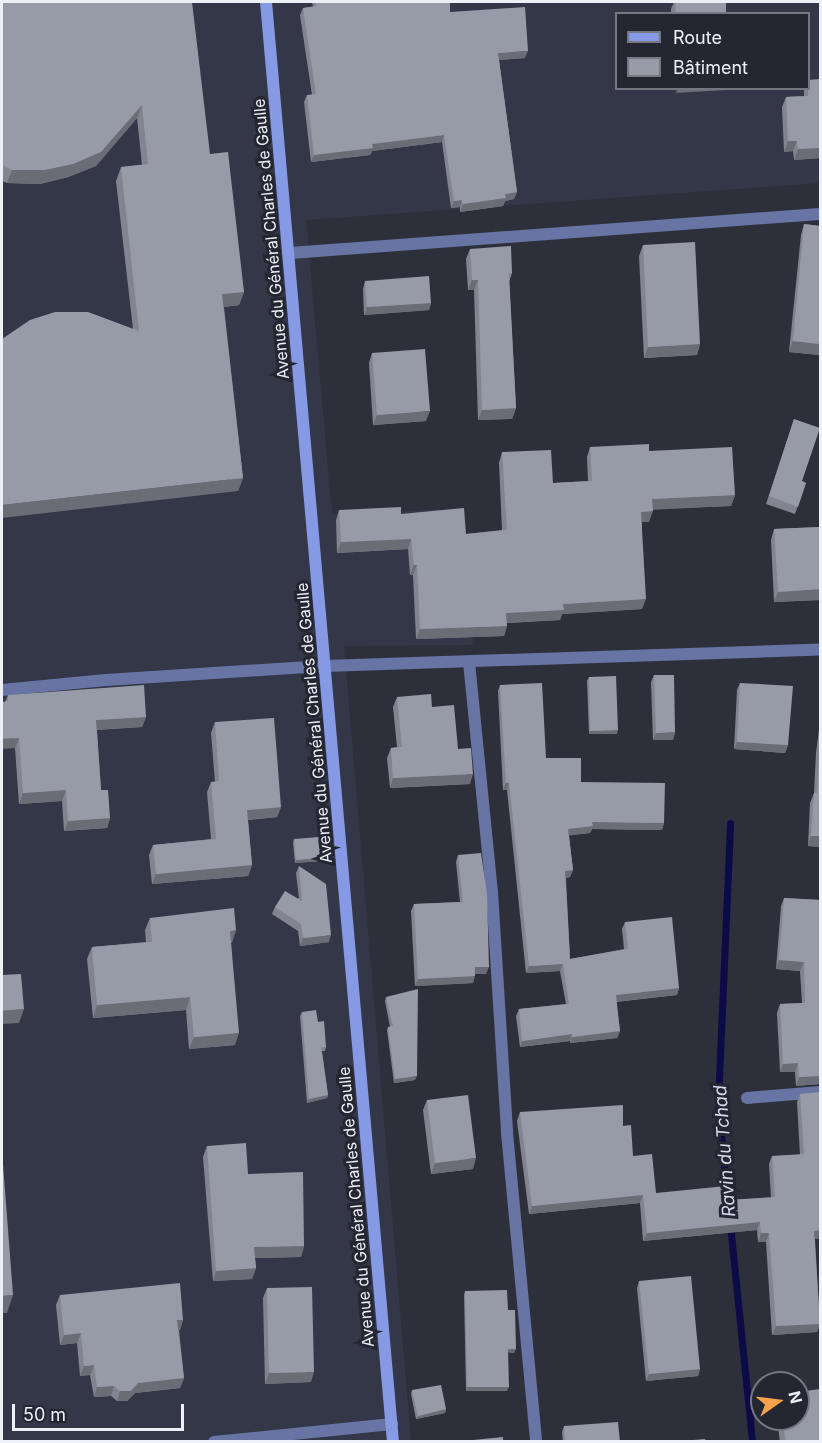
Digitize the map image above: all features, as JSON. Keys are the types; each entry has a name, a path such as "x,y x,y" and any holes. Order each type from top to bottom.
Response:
{"street":[{"name":"Avenue du Général Charles de Gaulle","path":"266,2 290,253 393,1442"},
{"path":"290,253 820,214"},
{"path":"2,690 106,680 325,666 820,650"},
{"path":"470,662 492,892 507,1133 536,1442"},
{"path":"747,1098 820,1092"},
{"path":"214,1442 392,1424"}],"shaded area":[{"path":"2,2 820,2 820,183 306,220 332,515 463,508 473,645 344,646 411,1441 2,1442"}],"building":[{"path":"2,2 192,2 210,154 228,152 244,292 222,294 243,478 2,505 2,339 30,320 55,312 88,312 139,331 121,167 148,164 142,105 101,152 73,164 45,170 12,170 2,165"},
{"path":"315,2 450,2 450,12 525,7 528,51 498,53 517,192 505,194 506,198 463,204 462,200 454,201 444,135 372,144 373,148 314,155 307,95 316,94 303,8 316,6"},
{"path":"675,2 726,2 726,12 676,12"},
{"path":"820,79 820,148 798,149 797,141 788,141 786,97 808,96 810,80"},
{"path":"804,224 820,226 820,344 793,341"},
{"path":"695,242 700,344 648,347 643,245"},
{"path":"511,246 512,273 509,273 516,408 482,410 478,280 472,280 470,249"},
{"path":"429,276 431,303 367,307 365,281"},
{"path":"425,349 430,411 377,415 372,353"},
{"path":"794,419 820,428 802,481 806,483 798,507 769,496"},
{"path":"649,444 649,451 732,447 735,495 652,499 653,511 641,512 646,599 563,604 564,610 506,613 507,626 420,629 417,565 414,565 411,539 341,542 339,510 401,507 401,514 464,508 466,534 507,530 502,452 551,450 553,483 592,481 590,447"},
{"path":"820,527 820,589 778,592 774,529"},
{"path":"654,675 674,675 675,732 656,733"},
{"path":"616,676 618,730 590,731 589,677"},
{"path":"542,683 546,758 581,758 581,782 665,783 664,823 592,822 593,826 568,829 573,870 565,871 570,959 628,949 625,922 672,917 679,988 616,995 620,1031 572,1037 572,1034 522,1041 519,1009 569,1004 563,964 529,966 509,783 506,783 500,685"},
{"path":"740,683 793,686 788,745 737,742"},
{"path":"144,685 146,717 96,720 101,790 108,790 110,818 68,821 66,790 23,793 19,738 2,739 2,702 8,701 8,695"},
{"path":"431,694 432,707 454,705 458,749 471,748 473,774 393,778 391,748 402,747 397,697"},
{"path":"274,718 281,807 247,810 252,865 156,874 153,845 216,839 211,782 219,781 215,722"},
{"path":"820,739 820,836 811,836 814,793 817,793"},
{"path":"319,837 321,858 296,860 294,839"},
{"path":"481,853 487,894 489,967 475,967 475,976 418,979 414,904 463,902 458,855"},
{"path":"299,866 326,884 331,935 303,938 301,924 275,907 285,891 302,901"},
{"path":"784,898 820,900 820,1076 799,1077 798,1063 783,1064 780,1004 805,1003 804,962 779,960"},
{"path":"234,908 236,930 230,931 239,1033 194,1037 190,997 97,1005 92,947 152,942 150,918"},
{"path":"21,974 24,1009 2,1011 2,975"},
{"path":"418,989 417,1076 395,1079 388,1027 393,1026 386,997"},
{"path":"316,1010 318,1022 324,1021 326,1047 321,1047 328,1095 309,1099 302,1012"},
{"path":"820,1092 820,1230 814,1231 820,1324 776,1326 769,1233 761,1233 760,1222 647,1233 643,1195 532,1206 520,1112 623,1105 623,1126 631,1125 633,1156 652,1154 656,1193 726,1186 727,1200 775,1197 772,1156 804,1154 800,1094"},
{"path":"468,1095 476,1158 435,1163 427,1100"},
{"path":"246,1143 248,1174 303,1172 304,1246 254,1247 256,1268 216,1271 207,1146"},
{"path":"2,1151 13,1295 2,1296"},
{"path":"691,1276 700,1369 649,1374 639,1281"},
{"path":"180,1283 183,1320 177,1320 184,1378 138,1383 131,1391 120,1391 114,1386 97,1387 94,1365 84,1366 81,1333 64,1335 60,1295"},
{"path":"312,1287 314,1372 269,1373 267,1288"},
{"path":"507,1290 508,1310 515,1310 516,1349 508,1349 509,1387 467,1387 465,1291"},
{"path":"441,1385 446,1409 418,1416 412,1390"},
{"path":"820,1389 820,1442 786,1442 784,1431 810,1431 810,1390"},
{"path":"618,1422 620,1442 565,1442 564,1426"},
{"path":"503,1437 503,1442 453,1442"},
{"path":"705,1439 706,1442 682,1442 682,1441"}],"waterway":[{"name":"Ravin du Tchad","path":"728,1207 718,1101 730,823"},
{"name":"Ravin du Tchad","path":"730,1224 752,1442"}]}
